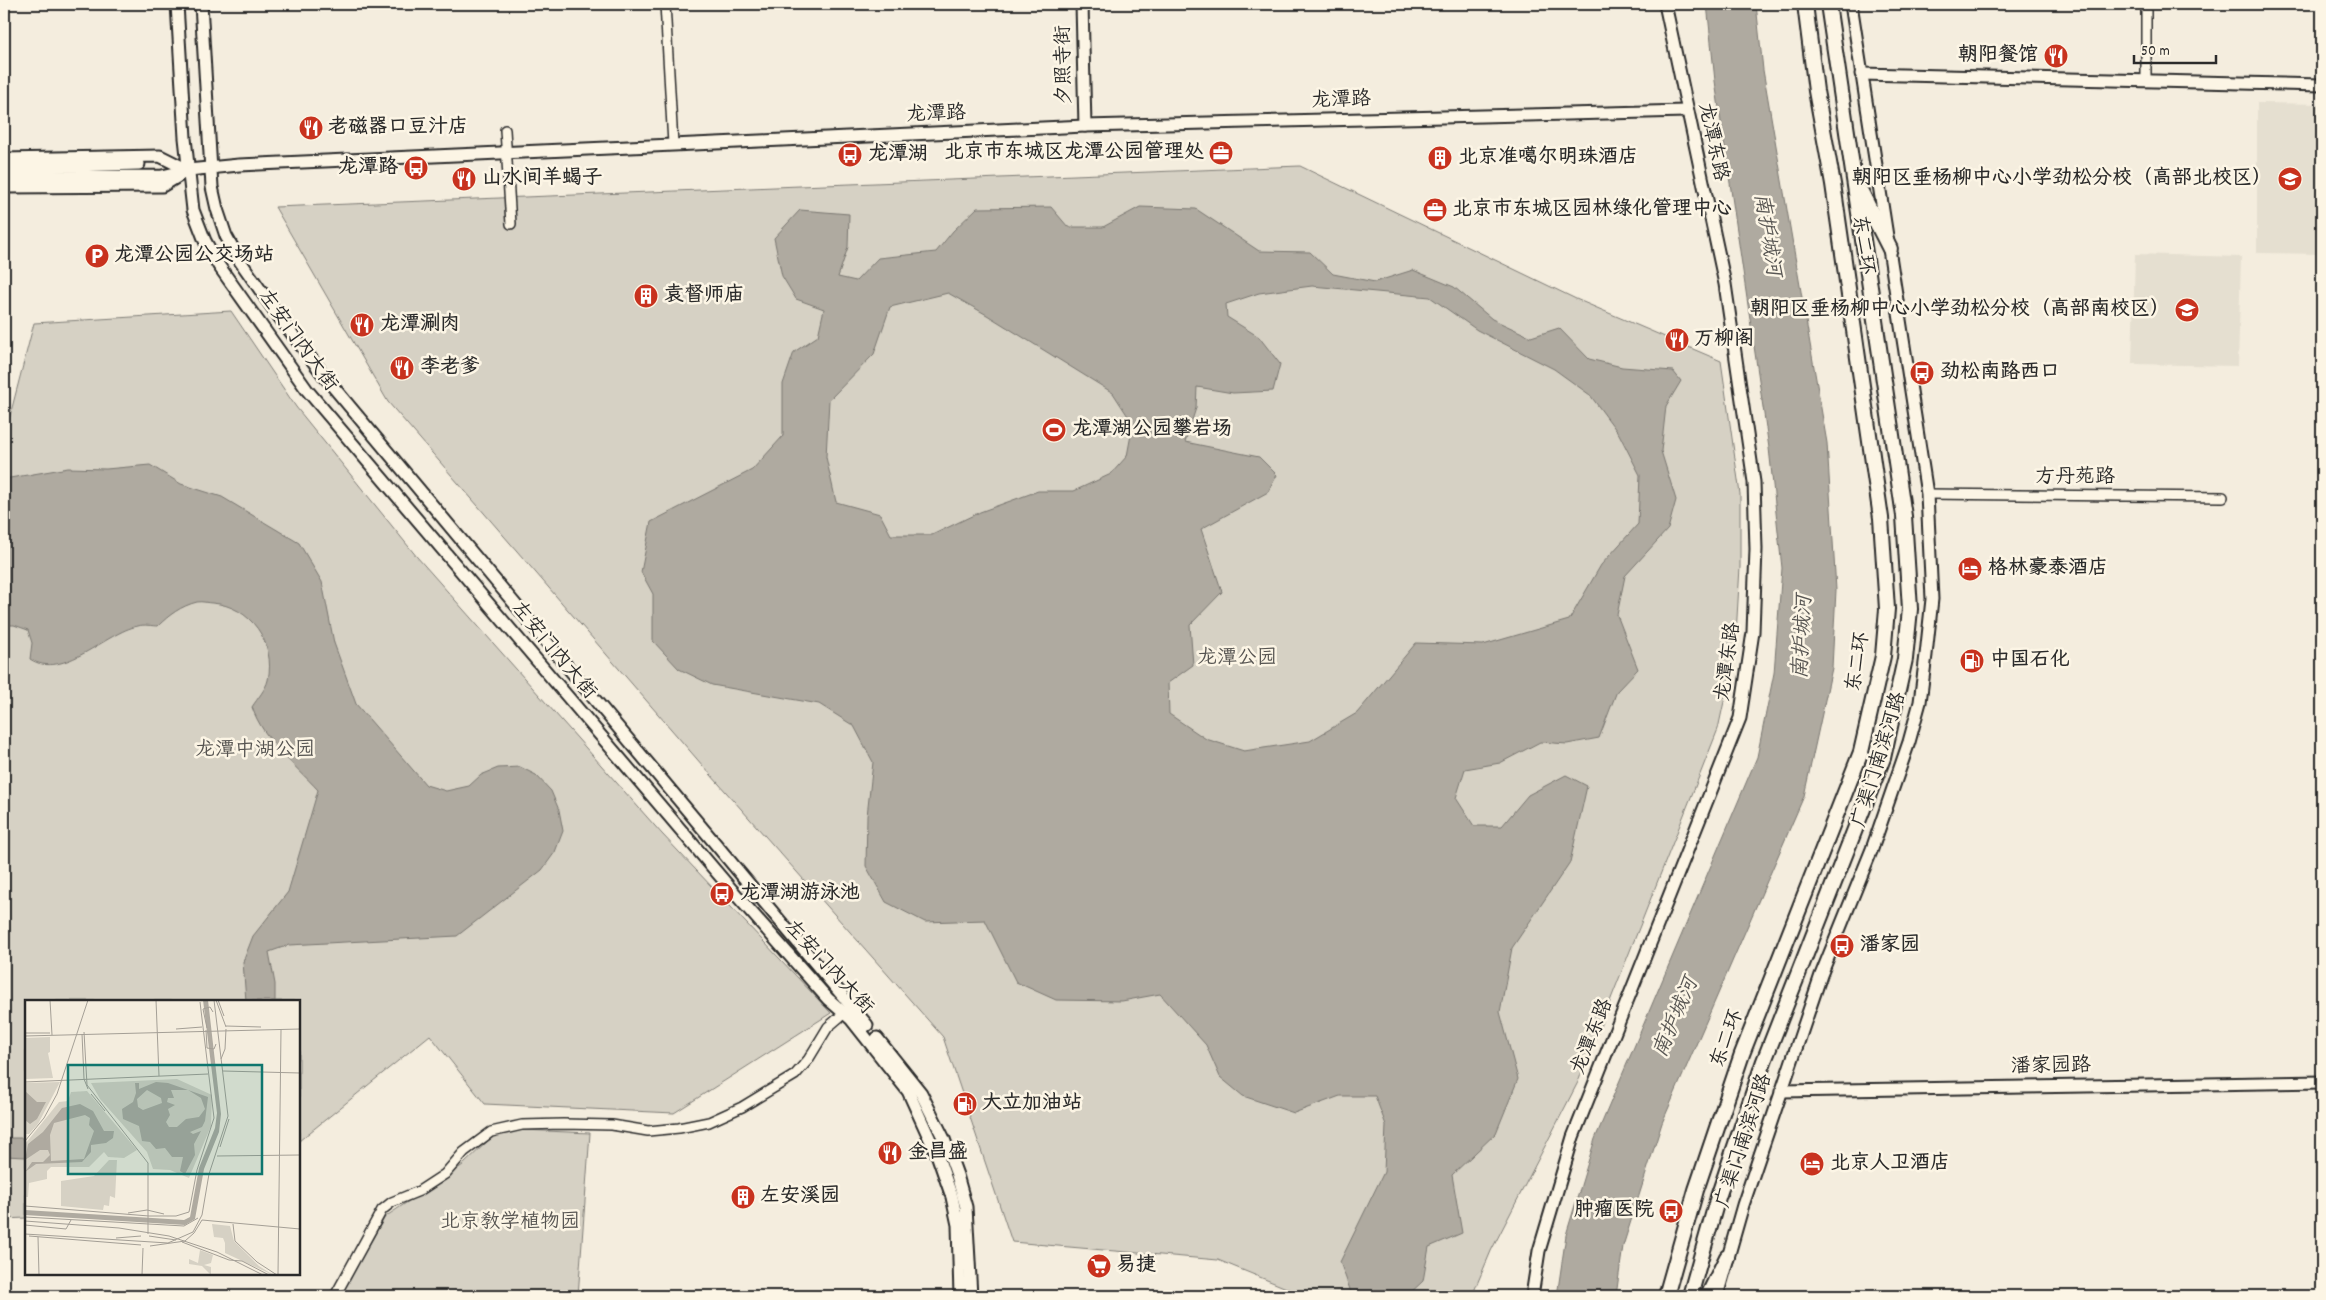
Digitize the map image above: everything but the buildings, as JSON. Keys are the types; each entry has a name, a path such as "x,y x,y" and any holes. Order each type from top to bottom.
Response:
{"highway":[{"name":"东二环","path":"1666,1296 1696,1190 1742,1054 1861,752 1883,656 1887,609 1881,518 1833,184 1816,90 1804,4"},
{"name":"东二环","path":"1690,1296 1718,1197 1764,1061 1883,758 1906,659 1910,610 1904,516 1856,181 1828,4"},
{"path":"1856,181 1890,249"},
{"path":"1708,1296 1727,1258"}],"street":[{"name":"左安门内大街","path":"177,4 192,210 219,266 307,390 731,889 828,998 848,1010 908,1091 938,1157 952,1197 958,1225 960,1296"},
{"name":"左安门内大街","path":"201,4 211,168 217,209 226,236 240,261 325,377 848,1010 921,1093 944,1138 966,1207 971,1296"},
{"path":"665,4 673,144"},
{"name":"夕照寺街","path":"1082,4 1085,126"},
{"name":"龙潭东路","path":"1532,1296 1539,1251 1573,1137 1740,718 1753,632 1756,549 1754,482 1725,284 1686,111 1665,4"},
{"name":"广渠门南滨河路","path":"1717,1296 1727,1258 1781,1091 1821,975 1872,849 1909,742 1920,702 1932,599 1927,494 1851,4"},
{"path":"2146,4 2146,79"},
{"path":"1861,74 2146,79 2322,85"},
{"name":"龙潭路","path":"4,177 162,176 188,170 211,168 507,151 1085,126 1686,111"},
{"path":"505,130 511,224"},
{"path":"4,158 160,156 188,170"},
{"name":"龙潭路","path":"4,168 161,164 188,170"},
{"name":"龙潭路","path":"4,187 162,186 188,170"},
{"name":"方丹苑路","path":"1927,494 2223,497"},
{"path":"335,1296 382,1210 392,1202 419,1191 445,1174 464,1152 491,1132 522,1125 563,1124 612,1125 648,1131 679,1128 709,1122 742,1106 795,1075 808,1060 828,1027 848,1010"},
{"name":"潘家园路","path":"1781,1091 2322,1082"}],"shaded area":[{"name":"朝阳区垂杨柳中心小学劲松分校（高部北校区）","path":"2257,103 2322,104 2322,254 2257,253"},
{"name":"朝阳区垂杨柳中心小学劲松分校（高部南校区）","path":"2135,254 2241,257 2238,366 2132,364"}],"green space":[{"name":"龙潭公园","path":"1300,166 1576,299 1721,361 1740,494 1740,567 1735,651 1718,729 1578,1082 1491,1251 1472,1296 1306,1296 1218,1260 1012,1242 943,1037 703,766 388,402 275,207"},
{"name":"龙潭中湖公园","path":"231,311 296,407 417,557 662,834 831,1013 674,1113 485,1104 430,1035 300,1140 300,1000 25,1000 25,1218 4,1219 4,431 6,431 34,323"},
{"name":"北京教学植物园","path":"523,1130 590,1133 578,1296 340,1296 385,1217 463,1165 493,1136"}],"water":[{"name":"南护城河","path":"1707,4 1756,4 1763,70 1827,443 1836,590 1832,668 1804,796 1662,1123 1623,1246 1616,1296 1557,1296 1566,1235 1595,1139 1757,757 1774,673 1782,568 1769,448 1715,81"},
{"path":"1051,207 1068,227 1103,227 1140,207 1196,209 1259,251 1310,252 1333,274 1375,282 1413,270 1454,287 1492,319 1531,337 1559,328 1589,359 1622,367 1673,371 1681,381 1666,406 1661,451 1676,500 1668,529 1625,576 1617,615 1638,669 1617,691 1599,738 1567,744 1540,742 1500,763 1465,769 1456,798 1474,826 1502,826 1528,795 1566,775 1587,786 1570,862 1512,948 1500,1012 1518,1079 1496,1133 1452,1175 1462,1233 1429,1247 1423,1281 1407,1296 1352,1295 1340,1262 1384,1172 1386,1125 1375,1096 1340,1096 1294,1113 1243,1096 1220,1077 1206,1045 1160,994 1122,1001 1056,1000 1016,982 985,920 925,922 886,902 866,866 867,816 873,762 854,726 819,704 712,685 679,669 653,641 653,594 641,572 651,522 752,470 783,436 783,384 794,352 818,336 824,309 796,299 782,276 774,238 800,210 849,214 848,247 838,277 856,281 878,258 936,252 953,231 977,208","holes":["1312,286 1430,297 1477,330 1554,369 1590,395 1619,434 1640,475 1638,524 1601,565 1569,620 1483,645 1416,643 1357,713 1310,741 1244,751 1206,739 1169,714 1168,683 1193,665 1190,625 1222,592 1201,529 1268,492 1277,475 1259,457 1185,442 1196,408 1197,387 1233,393 1273,391 1280,364 1259,337 1227,317 1226,304 1259,293","948,293 1113,393 1133,424 1127,456 1111,474 1074,491 1038,491 980,512 932,535 891,535 880,514 836,502 826,457 829,400 874,354 890,307"]},
{"path":"150,465 181,484 222,497 299,543 322,582 334,643 356,704 426,785 446,791 469,786 481,775 498,768 520,767 536,775 551,791 559,810 563,831 555,852 542,870 457,936 289,945 269,952 275,984 275,1000 246,1000 243,962 253,936 288,892 318,790 272,741 257,719 252,707 268,680 268,653 258,629 238,611 226,606 197,602 176,611 158,626 140,625 112,637 70,660 56,664 43,664 30,659 32,643 28,630 14,625 4,625 4,479 68,468 106,469"},
{"path":"4,1138 25,1138 25,1157 4,1156"}],"place":[{"name":"朝阳餐馆","path":"2056,56"},
{"name":"老磁器口豆汁店","path":"311,128"},
{"name":"北京市东城区龙潭公园管理处","path":"1221,153"},
{"name":"龙潭湖","path":"850,155"},
{"name":"北京准噶尔明珠酒店","path":"1440,158"},
{"name":"龙潭路","path":"416,168"},
{"name":"山水间羊蝎子","path":"464,179"},
{"name":"朝阳区垂杨柳中心小学劲松分校（高部北校区）","path":"2290,179"},
{"name":"北京市东城区园林绿化管理中心","path":"1435,210"},
{"name":"龙潭公园公交场站","path":"97,256"},
{"name":"袁督师庙","path":"646,296"},
{"name":"朝阳区垂杨柳中心小学劲松分校（高部南校区）","path":"2187,310"},
{"name":"龙潭涮肉","path":"362,325"},
{"name":"万柳阁","path":"1677,340"},
{"name":"李老爹","path":"402,368"},
{"name":"劲松南路西口","path":"1922,373"},
{"name":"龙潭湖公园攀岩场","path":"1054,430"},
{"name":"格林豪泰酒店","path":"1970,569"},
{"name":"中国石化","path":"1972,661"},
{"name":"龙潭湖游泳池","path":"722,894"},
{"name":"潘家园","path":"1842,946"},
{"name":"大立加油站","path":"965,1104"},
{"name":"金昌盛","path":"890,1153"},
{"name":"北京人卫酒店","path":"1812,1164"},
{"name":"左安溪园","path":"743,1197"},
{"name":"肿瘤医院","path":"1671,1211"},
{"name":"易捷","path":"1099,1266"}]}
